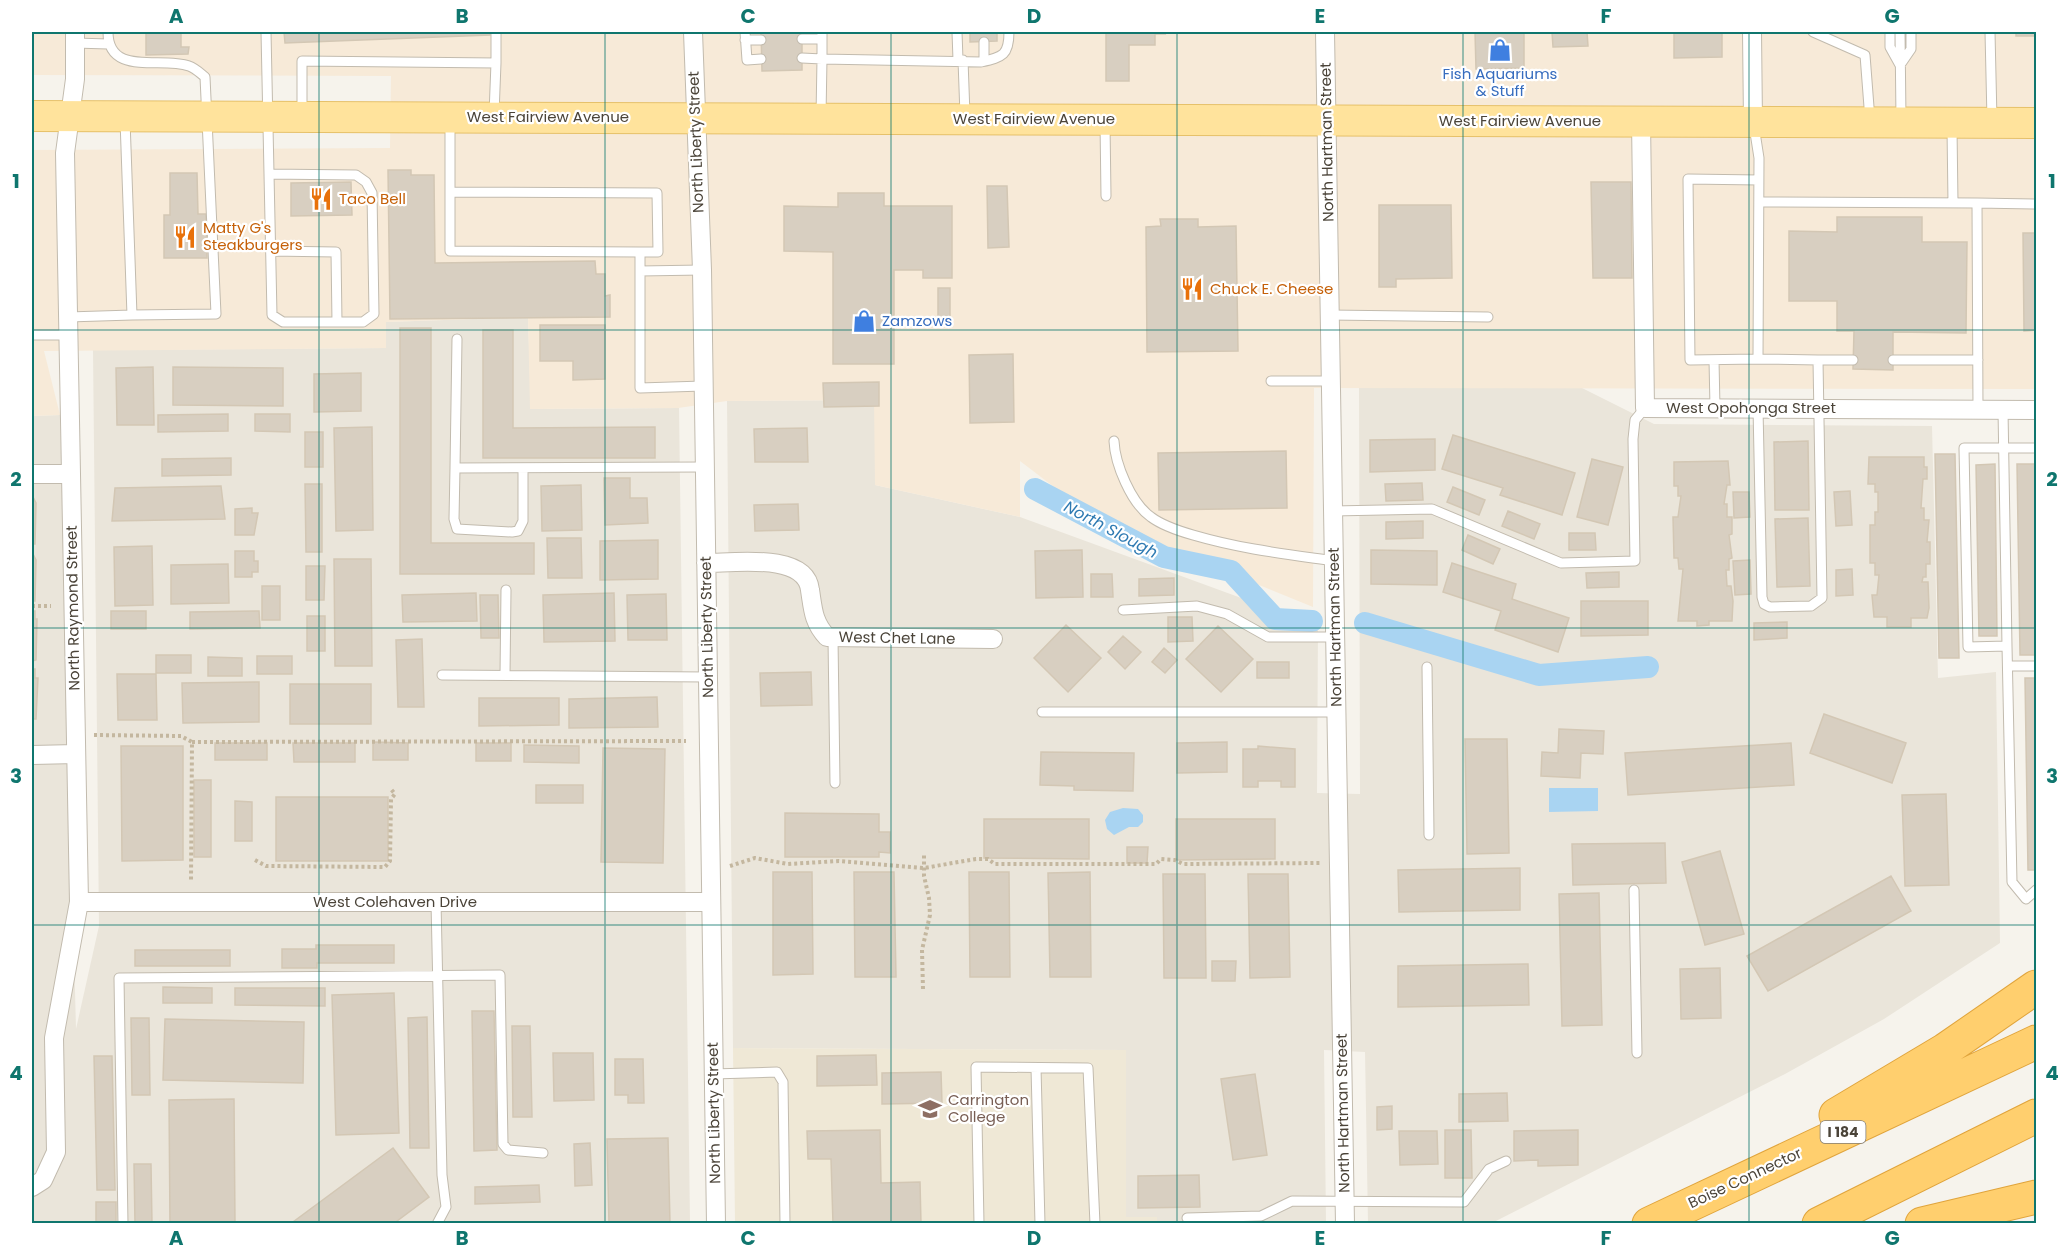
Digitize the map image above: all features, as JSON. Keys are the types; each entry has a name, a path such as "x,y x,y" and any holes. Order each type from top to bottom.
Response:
{"highway":[{"path":"1678,1209 1945,1050 2037,987"},
{"name":"Boise Connector","path":"1649,1224 2037,1042"},
{"path":"1819,1224 2037,1116"},
{"path":"1922,1224 2037,1197"}],"main road":[{"name":"West Fairview Avenue","path":"32,116 2037,123"}],"street":[{"name":"North Liberty Street","path":"693,32 702,270 716,1224"},
{"name":"North Hartman Street","path":"1325,32 1345,1224"},
{"path":"1752,32 1753,122"},
{"name":"North Raymond Street","path":"37,1183 51,1167 56,1152 54,1038 79,902 65,153 75,79 75,37"},
{"name":"West Opohonga Street","path":"1641,121 1645,408 2037,410"},
{"path":"32,474 71,474"},
{"name":"West Chet Lane","path":"706,563 781,563 797,568 810,587 812,609 817,627 827,637 993,639"},
{"path":"32,754 76,754"},
{"name":"West Colehaven Drive","path":"79,902 711,902"}],"lane":[{"path":"108,32 108,44"},
{"path":"266,32 267,116 272,315 283,322 363,322 374,314 372,194 366,182 356,175 269,174"},
{"path":"494,117 496,32"},
{"path":"957,32 965,119"},
{"path":"802,58 984,61 1003,55 1009,47 1009,32"},
{"path":"1813,32 1865,55 1870,122"},
{"path":"1890,32 1890,47 1900,65"},
{"path":"1900,32 1901,122"},
{"path":"1900,65 1911,49 1911,32"},
{"path":"1990,32 1992,122"},
{"path":"802,39 822,35 821,118"},
{"path":"761,39 745,36 747,60 761,59"},
{"path":"32,335 132,315 216,314 205,77 189,66 134,62 117,55 108,44 75,37"},
{"path":"984,42 984,61"},
{"path":"302,116 302,62 495,63"},
{"path":"125,116 132,315"},
{"path":"450,117 450,192 450,251 658,252 657,193 450,192"},
{"path":"1105,119 1106,196"},
{"path":"1753,122 1759,180 1758,359"},
{"path":"1952,122 1953,203"},
{"path":"1759,180 1688,178 1690,360 1853,360"},
{"path":"1759,202 2037,204"},
{"path":"1977,203 1978,410"},
{"path":"271,251 336,252 337,322"},
{"path":"640,252 640,388 703,386"},
{"path":"640,271 702,270"},
{"path":"1329,315 1488,317"},
{"path":"457,339 454,468 454,519 457,529 518,531 524,521 523,468"},
{"path":"1714,360 1715,408"},
{"path":"1758,408 1762,597 1764,603 1770,607 1811,606 1822,598 1818,360"},
{"path":"1893,360 1978,360"},
{"path":"1271,381 1331,381"},
{"path":"1333,511 1432,509 1561,562 1635,561 1633,439 1635,420 1645,408"},
{"path":"2003,410 2012,882 2026,899 2037,890"},
{"path":"1114,441 1114,458 1123,480 1149,517 1173,529 1238,548 1334,561"},
{"path":"2007,646 1968,647 1964,448 2037,448"},
{"path":"454,468 705,467"},
{"path":"505,675 506,590"},
{"path":"1123,610 1197,606 1227,614 1268,637 1335,637"},
{"path":"833,638 836,783"},
{"path":"2008,666 2037,666"},
{"path":"1427,667 1429,835"},
{"path":"442,675 708,677"},
{"path":"1042,712 1336,712"},
{"path":"1634,890 1637,1053"},
{"path":"436,902 442,1175 446,1207 437,1224"},
{"path":"123,1224 119,978 500,975 503,1144 508,1150 543,1153"},
{"path":"978,1224 976,1066 1088,1068 1095,1224"},
{"path":"1036,1068 1040,1224"},
{"path":"713,1074 777,1072 783,1082 785,1224"},
{"path":"1187,1218 1261,1220 1292,1201 1464,1202 1489,1169 1506,1161"}],"path":[{"path":"32,606 51,606"},
{"path":"90,735 181,736 192,742 686,741"},
{"path":"191,881 192,742"},
{"path":"255,860 266,866 385,867 390,861 391,799 395,794 390,788"},
{"path":"923,989 922,950 930,915 924,855"},
{"path":"726,866 739,865 755,858 788,864 839,861 924,868 976,859 987,859 995,864 1156,864 1161,859 1175,860 1183,864 1321,863"}],"shaded area":[{"path":"32,32 2036,32 2036,389 1314,388 1313,607 1096,519 1020,461 1020,517 875,485 874,400 727,401 678,408 530,409 528,317 386,322 386,348 44,351 60,415 32,416 32,150 390,148 391,76 32,75"},
{"path":"528,317 531,409 679,408 690,1223 32,1223 32,416 60,415 76,1029 99,926 93,350 385,348 386,322"},
{"path":"1359,387 1580,387 1654,424 1932,426 1938,678 1996,672 2000,943 1884,1019 1785,1074 1492,1223 1368,1223 1365,1052 1324,1050 1326,1223 1157,1224 1157,1217 1126,1217 1126,1050 733,1048 727,401 875,400 875,485 1020,517 1318,626 1317,793 1360,794"},
{"name":"Carrington College","path":"733,1048 1126,1050 1126,1217 1157,1217 1157,1223 735,1223"}],"water":[{"path":"1549,788 1598,788 1598,811 1549,812"},
{"path":"1123,808 1138,809 1143,815 1143,822 1138,827 1129,827 1114,835 1107,829 1105,820 1110,812"}],"building":[{"path":"146,32 222,33 181,33 181,47 189,47 188,54 146,55"},
{"path":"284,32 490,32 490,35 285,43"},
{"path":"761,32 802,32 802,70 762,71"},
{"path":"861,32 943,32 861,33"},
{"path":"970,32 997,32 997,41 970,42"},
{"path":"1106,32 1164,32 1165,34 1155,34 1155,45 1129,45 1129,81 1106,81"},
{"name":"Fish Aquariums & Stuff","path":"1475,32 1524,32 1524,68 1476,69"},
{"path":"1552,32 1587,32 1588,46 1553,47"},
{"path":"1674,32 1722,32 1722,57 1674,58"},
{"path":"2016,32 2036,32 2036,36 2016,36"},
{"path":"388,170 411,170 411,175 434,175 435,263 595,261 596,274 605,274 605,296 610,295 610,317 390,319"},
{"name":"Matty G's Steakburgers","path":"170,173 197,173 198,214 206,214 207,258 164,258 164,215 170,215"},
{"name":"Taco Bell","path":"351,182 352,215 291,216 291,183"},
{"path":"1591,182 1631,182 1632,278 1593,278"},
{"path":"987,186 1007,186 1009,247 988,248"},
{"name":"Zamzows","path":"838,193 884,193 884,206 952,206 952,278 923,278 923,270 894,270 894,364 833,364 833,252 784,251 784,206 838,207"},
{"path":"1379,205 1451,205 1452,278 1396,279 1396,287 1379,287"},
{"path":"1837,217 1922,217 1922,242 1967,242 1966,333 1893,332 1893,370 1853,369 1854,331 1837,331 1837,301 1789,301 1789,231 1837,232"},
{"name":"Chuck E. Cheese","path":"1160,219 1198,219 1198,227 1236,226 1238,351 1147,352 1146,227 1161,226"},
{"path":"2023,233 2036,233 2036,330 2024,331"},
{"path":"938,288 950,288 950,318 938,318"},
{"path":"540,325 605,325 605,379 573,380 573,361 540,361"},
{"path":"400,328 431,328 431,543 534,543 534,574 400,574"},
{"path":"483,330 513,330 513,428 655,427 655,458 483,458"},
{"path":"1013,354 1014,422 970,423 969,355"},
{"path":"153,367 154,425 117,425 116,368"},
{"path":"173,367 283,368 283,406 173,405"},
{"path":"361,373 361,411 314,412 314,374"},
{"path":"879,382 879,406 824,407 823,383"},
{"path":"228,414 228,431 158,432 158,415"},
{"path":"255,414 290,414 290,432 255,431"},
{"path":"372,427 373,530 336,531 334,428"},
{"path":"807,428 808,462 755,462 754,429"},
{"path":"305,432 323,432 323,467 305,467"},
{"path":"1453,435 1575,473 1562,515 1500,495 1503,488 1442,469"},
{"path":"1435,439 1435,470 1370,472 1370,440"},
{"path":"1808,441 1809,510 1775,510 1774,442"},
{"path":"1286,451 1287,508 1159,510 1158,453"},
{"path":"1935,454 1955,454 1959,658 1939,658"},
{"path":"1869,457 1924,457 1924,467 1927,467 1927,479 1923,479 1921,508 1924,508 1924,520 1929,520 1927,542 1930,542 1930,564 1926,564 1926,577 1923,577 1922,582 1928,582 1929,608 1927,618 1911,618 1911,627 1887,627 1887,617 1874,617 1872,595 1877,595 1879,575 1875,575 1875,563 1870,563 1870,525 1875,525 1875,512 1878,512 1878,492 1875,492 1875,484 1868,484"},
{"path":"231,458 231,475 162,476 162,459"},
{"path":"1592,459 1623,467 1608,525 1577,517"},
{"path":"1728,461 1730,485 1727,485 1724,504 1727,504 1727,517 1732,517 1732,534 1729,535 1732,558 1729,559 1729,570 1726,570 1727,586 1731,586 1733,601 1732,621 1709,621 1709,625 1697,626 1697,621 1678,621 1683,569 1679,569 1678,558 1674,558 1673,517 1678,517 1681,496 1678,496 1678,486 1674,486 1674,462"},
{"path":"1995,464 1997,636 1979,636 1976,465"},
{"path":"2017,464 2036,464 2036,655 2020,655"},
{"path":"604,478 630,478 630,498 647,498 648,523 605,525"},
{"path":"1422,483 1423,500 1386,501 1385,484"},
{"path":"305,484 322,484 322,552 306,552"},
{"path":"581,485 582,530 542,531 541,486"},
{"path":"221,486 225,519 112,521 115,488"},
{"path":"1453,487 1485,500 1479,515 1447,502"},
{"path":"1850,491 1852,525 1836,526 1834,492"},
{"path":"1733,492 1749,492 1750,517 1734,518"},
{"path":"32,495 36,503 35,544 32,544"},
{"path":"798,504 799,530 755,531 754,505"},
{"path":"252,508 252,513 258,513 254,535 235,535 235,509"},
{"path":"1508,511 1540,524 1534,539 1502,526"},
{"path":"1808,518 1810,586 1777,587 1775,519"},
{"path":"1423,521 1423,538 1386,539 1386,522"},
{"path":"1569,533 1595,533 1596,550 1569,550"},
{"path":"1468,535 1500,549 1493,564 1462,550"},
{"path":"547,538 581,538 582,578 548,578"},
{"path":"658,540 658,579 600,580 600,541"},
{"path":"152,546 153,605 115,606 114,547"},
{"path":"1082,550 1083,597 1036,598 1035,551"},
{"path":"1371,550 1437,551 1437,585 1371,584"},
{"path":"235,551 254,551 254,561 258,561 258,572 252,572 252,577 235,577"},
{"path":"32,552 36,560 35,601 32,601"},
{"path":"334,559 371,559 372,666 335,666"},
{"path":"1750,560 1751,594 1735,595 1733,561"},
{"path":"1452,563 1516,584 1512,599 1569,618 1558,652 1495,630 1501,611 1443,592"},
{"path":"228,564 229,603 171,604 171,565"},
{"path":"306,566 325,566 324,600 306,600"},
{"path":"1852,569 1853,595 1836,596 1836,570"},
{"path":"1619,572 1619,587 1587,588 1586,573"},
{"path":"1091,574 1112,574 1113,597 1091,597"},
{"path":"1174,578 1174,595 1139,596 1139,579"},
{"path":"262,586 280,586 280,620 262,620"},
{"path":"476,593 477,621 403,622 402,595"},
{"path":"614,593 615,641 544,642 543,595"},
{"path":"666,594 667,640 628,640 627,595"},
{"path":"480,595 498,595 499,638 481,638"},
{"path":"1581,601 1648,601 1648,635 1581,636"},
{"path":"32,611 35,611 35,619 37,619 36,660 32,661"},
{"path":"111,611 146,611 146,629 111,629"},
{"path":"259,611 260,628 190,629 190,612"},
{"path":"307,616 325,616 325,651 307,651"},
{"path":"1168,617 1192,617 1193,641 1168,642"},
{"path":"1787,622 1787,638 1754,640 1754,623"},
{"path":"1066,625 1101,658 1068,692 1034,658"},
{"path":"1218,626 1253,659 1221,692 1186,659"},
{"path":"1123,636 1141,652 1125,669 1108,652"},
{"path":"422,639 424,707 398,707 396,640"},
{"path":"1164,648 1177,660 1165,673 1152,662"},
{"path":"156,655 191,655 191,673 156,673"},
{"path":"257,656 292,656 292,674 257,674"},
{"path":"208,657 242,658 242,676 208,676"},
{"path":"1257,662 1289,662 1289,678 1257,678"},
{"path":"32,669 35,669 35,678 38,678 36,719 32,719"},
{"path":"811,672 812,705 761,706 760,673"},
{"path":"117,674 156,674 157,720 118,720"},
{"path":"2025,678 2036,678 2036,870 2028,870"},
{"path":"259,682 259,722 183,723 182,683"},
{"path":"290,684 371,684 371,724 290,724"},
{"path":"657,697 658,727 569,728 569,699"},
{"path":"479,698 559,698 559,725 479,726"},
{"path":"1824,714 1906,743 1892,783 1810,753"},
{"path":"1559,729 1604,731 1603,754 1581,753 1580,778 1541,776 1542,752 1558,753"},
{"path":"1465,739 1507,739 1509,853 1467,854"},
{"path":"373,742 408,743 408,760 373,760"},
{"path":"1227,742 1227,772 1177,773 1177,743"},
{"path":"215,743 267,743 267,760 215,760"},
{"path":"293,743 355,743 355,762 294,762"},
{"path":"476,743 511,743 511,761 476,761"},
{"path":"1791,743 1794,785 1628,795 1625,753"},
{"path":"524,745 579,746 579,763 524,762"},
{"path":"121,746 183,746 183,860 122,861"},
{"path":"1258,746 1295,749 1295,787 1281,787 1281,781 1258,781 1258,787 1243,787 1243,749 1258,749"},
{"path":"603,748 665,749 663,863 601,862"},
{"path":"1041,752 1134,753 1133,791 1074,790 1074,786 1040,785"},
{"path":"194,780 211,780 211,857 194,857"},
{"path":"536,785 583,785 583,803 536,803"},
{"path":"1946,794 1949,885 1905,886 1902,795"},
{"path":"276,797 388,797 388,861 276,861"},
{"path":"235,801 252,802 252,841 235,841"},
{"path":"785,813 879,814 879,832 890,832 890,853 879,852 879,857 785,857"},
{"path":"984,819 1089,819 1089,859 984,858"},
{"path":"1176,819 1275,819 1275,859 1176,860"},
{"path":"1665,843 1666,883 1573,885 1572,844"},
{"path":"1127,847 1148,847 1147,863 1127,863"},
{"path":"1720,851 1744,934 1705,945 1682,862"},
{"path":"1520,868 1520,910 1399,912 1398,870"},
{"path":"773,872 812,872 813,974 773,975"},
{"path":"854,872 894,872 896,977 855,977"},
{"path":"969,872 1009,872 1010,977 970,977"},
{"path":"1090,872 1091,977 1050,977 1048,873"},
{"path":"1163,874 1205,874 1206,978 1164,978"},
{"path":"1248,874 1288,874 1290,977 1250,978"},
{"path":"1891,876 1911,911 1768,991 1747,956"},
{"path":"1599,893 1602,1025 1562,1026 1559,894"},
{"path":"316,945 394,945 394,963 317,963 317,968 282,968 282,949 316,949"},
{"path":"135,950 230,950 230,966 135,966"},
{"path":"1212,961 1236,961 1235,981 1212,981"},
{"path":"1528,964 1529,1005 1398,1007 1398,966"},
{"path":"1720,968 1721,1018 1681,1019 1680,969"},
{"path":"163,987 212,988 212,1003 163,1003"},
{"path":"235,988 325,988 325,1006 235,1005"},
{"path":"394,993 399,1133 336,1135 332,995"},
{"path":"472,1011 494,1011 497,1150 474,1151"},
{"path":"427,1017 429,1148 410,1148 408,1018"},
{"path":"131,1018 149,1018 150,1095 132,1095"},
{"path":"165,1019 304,1022 303,1083 163,1080"},
{"path":"512,1026 530,1026 532,1117 513,1117"},
{"path":"553,1053 593,1053 594,1100 554,1101"},
{"path":"876,1055 877,1085 817,1086 817,1056"},
{"path":"94,1056 112,1056 115,1190 97,1190"},
{"path":"615,1059 643,1059 644,1103 628,1103 628,1095 615,1095"},
{"path":"941,1072 942,1103 882,1104 882,1073"},
{"path":"1255,1074 1267,1155 1233,1160 1221,1079"},
{"path":"1507,1093 1508,1121 1459,1122 1459,1094"},
{"path":"234,1099 235,1224 170,1224 169,1100"},
{"path":"1392,1106 1392,1129 1377,1130 1377,1107"},
{"path":"880,1130 881,1183 920,1182 921,1224 833,1224 831,1159 808,1159 807,1131"},
{"path":"1445,1130 1471,1130 1472,1178 1445,1178"},
{"path":"1578,1130 1578,1165 1538,1166 1538,1160 1514,1161 1514,1131"},
{"path":"1399,1131 1437,1131 1438,1164 1400,1165"},
{"path":"668,1138 670,1224 609,1224 607,1139"},
{"path":"590,1143 592,1185 575,1186 574,1144"},
{"path":"393,1148 429,1197 393,1224 294,1224 293,1222"},
{"path":"134,1164 151,1164 152,1224 135,1224"},
{"path":"1199,1175 1200,1207 1138,1208 1138,1176"},
{"path":"539,1185 540,1202 475,1204 475,1187"},
{"path":"96,1202 116,1202 116,1224 96,1224"}],"waterway":[{"name":"North Slough","path":"1035,489 1164,557 1231,571 1275,619 1312,621"},
{"name":"North Slough","path":"1365,623 1539,675 1648,667"}],"place":[{"name":"Fish Aquariums & Stuff","path":"1500,50"},
{"name":"Taco Bell","path":"321,199"},
{"name":"Matty G's Steakburgers","path":"185,237"},
{"name":"Chuck E. Cheese","path":"1192,289"},
{"name":"Zamzows","path":"864,321"},
{"name":"Carrington College","path":"930,1109"}]}
